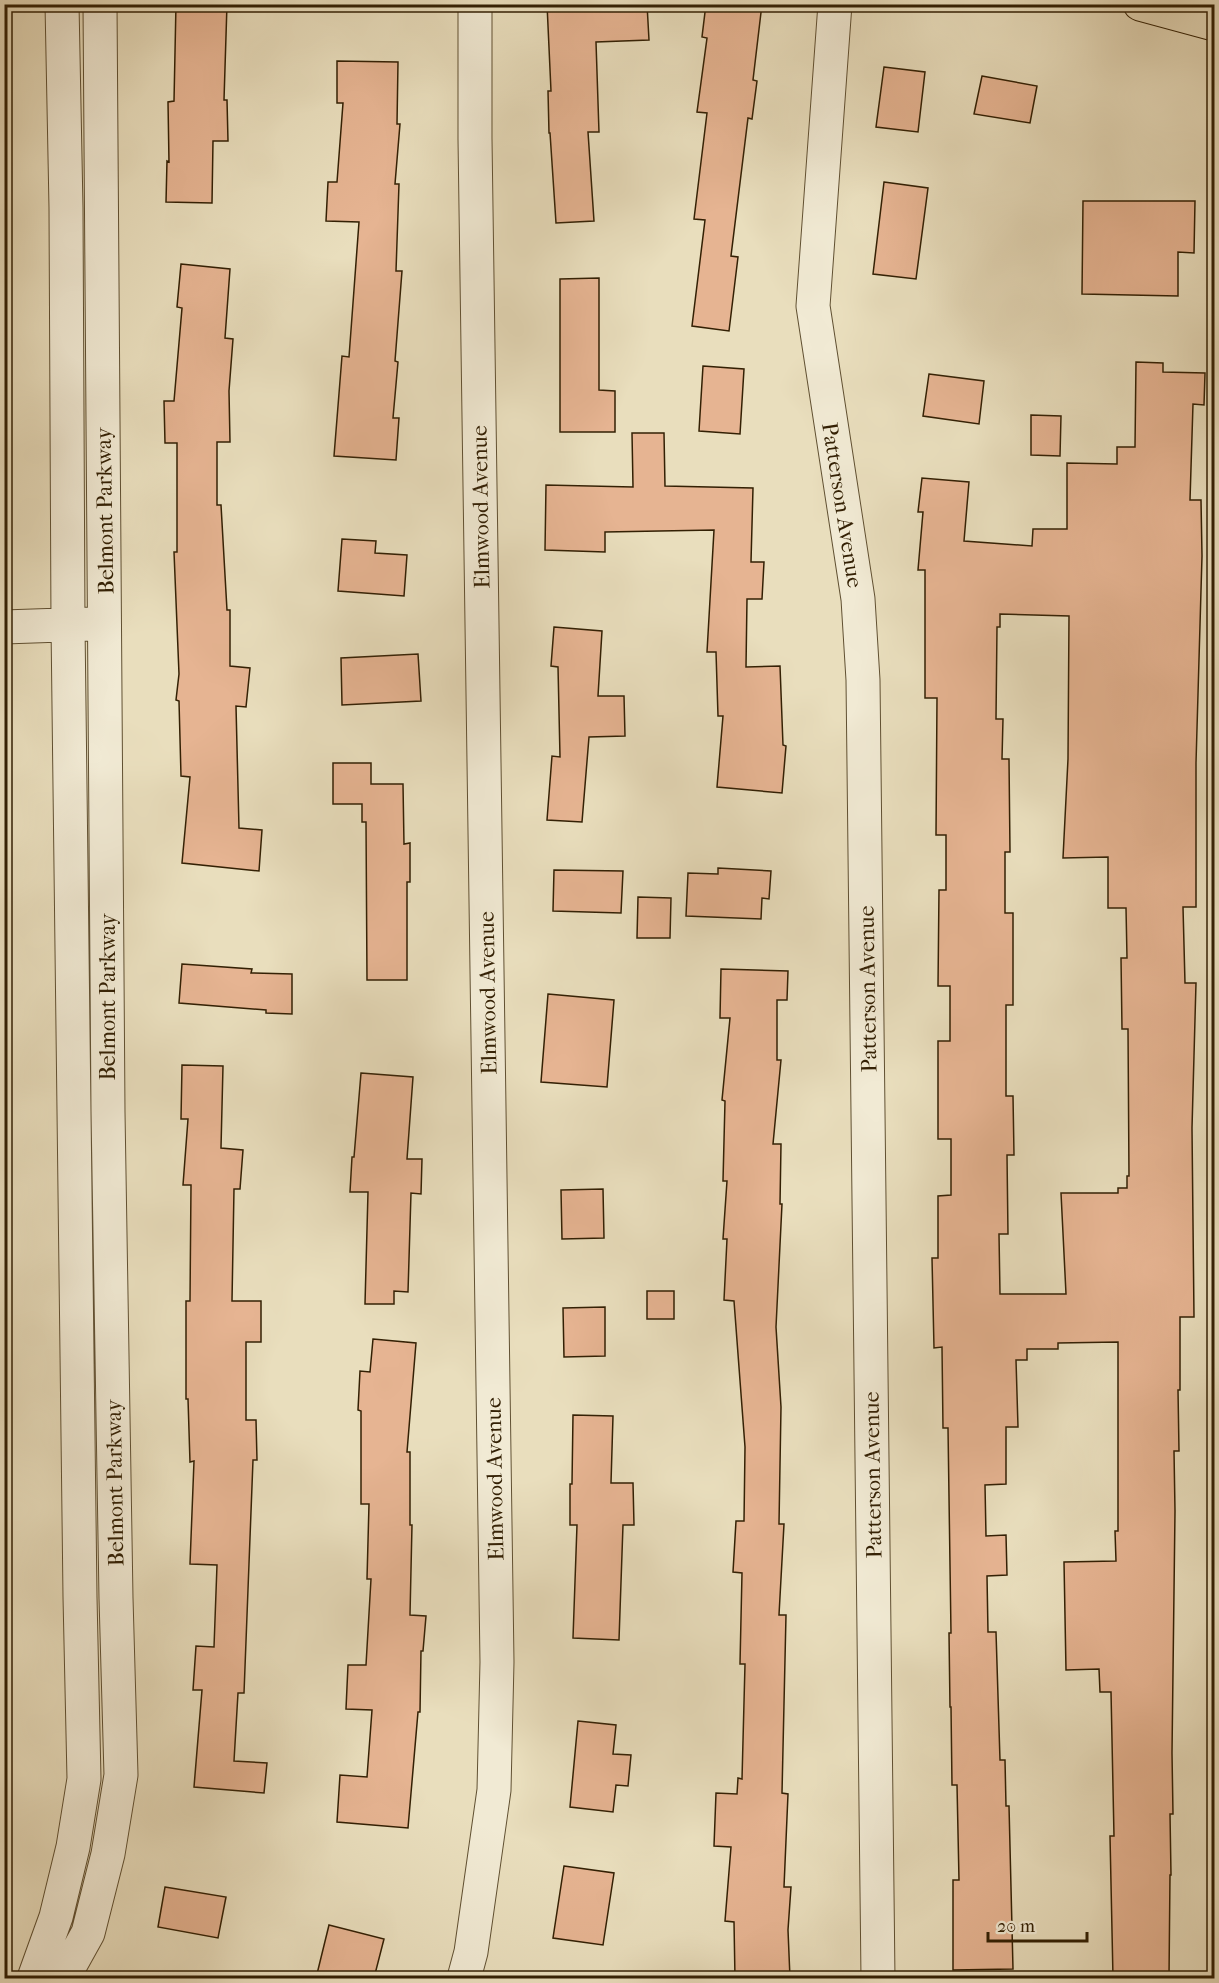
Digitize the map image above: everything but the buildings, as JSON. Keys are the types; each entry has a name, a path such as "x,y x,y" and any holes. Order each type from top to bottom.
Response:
{"main road":[{"path":"1140,4 1215,24"}],"street":[{"name":"Belmont Parkway","path":"34,1978 58,1907 73,1847 84,1779 62,4"},
{"name":"Belmont Parkway","path":"63,1978 88,1933 108,1854 121,1775 108,1112 100,4"},
{"name":"Elmwood Avenue","path":"464,1978 471,1952 494,1790 496,1662 475,163 475,4"},
{"name":"Patterson Avenue","path":"835,4 813,306 858,599 863,680 878,1978"},
{"path":"66,208 101,209"},
{"path":"4,627 105,624"},
{"path":"75,1113 108,1112"},
{"path":"80,1597 116,1598"}]}
